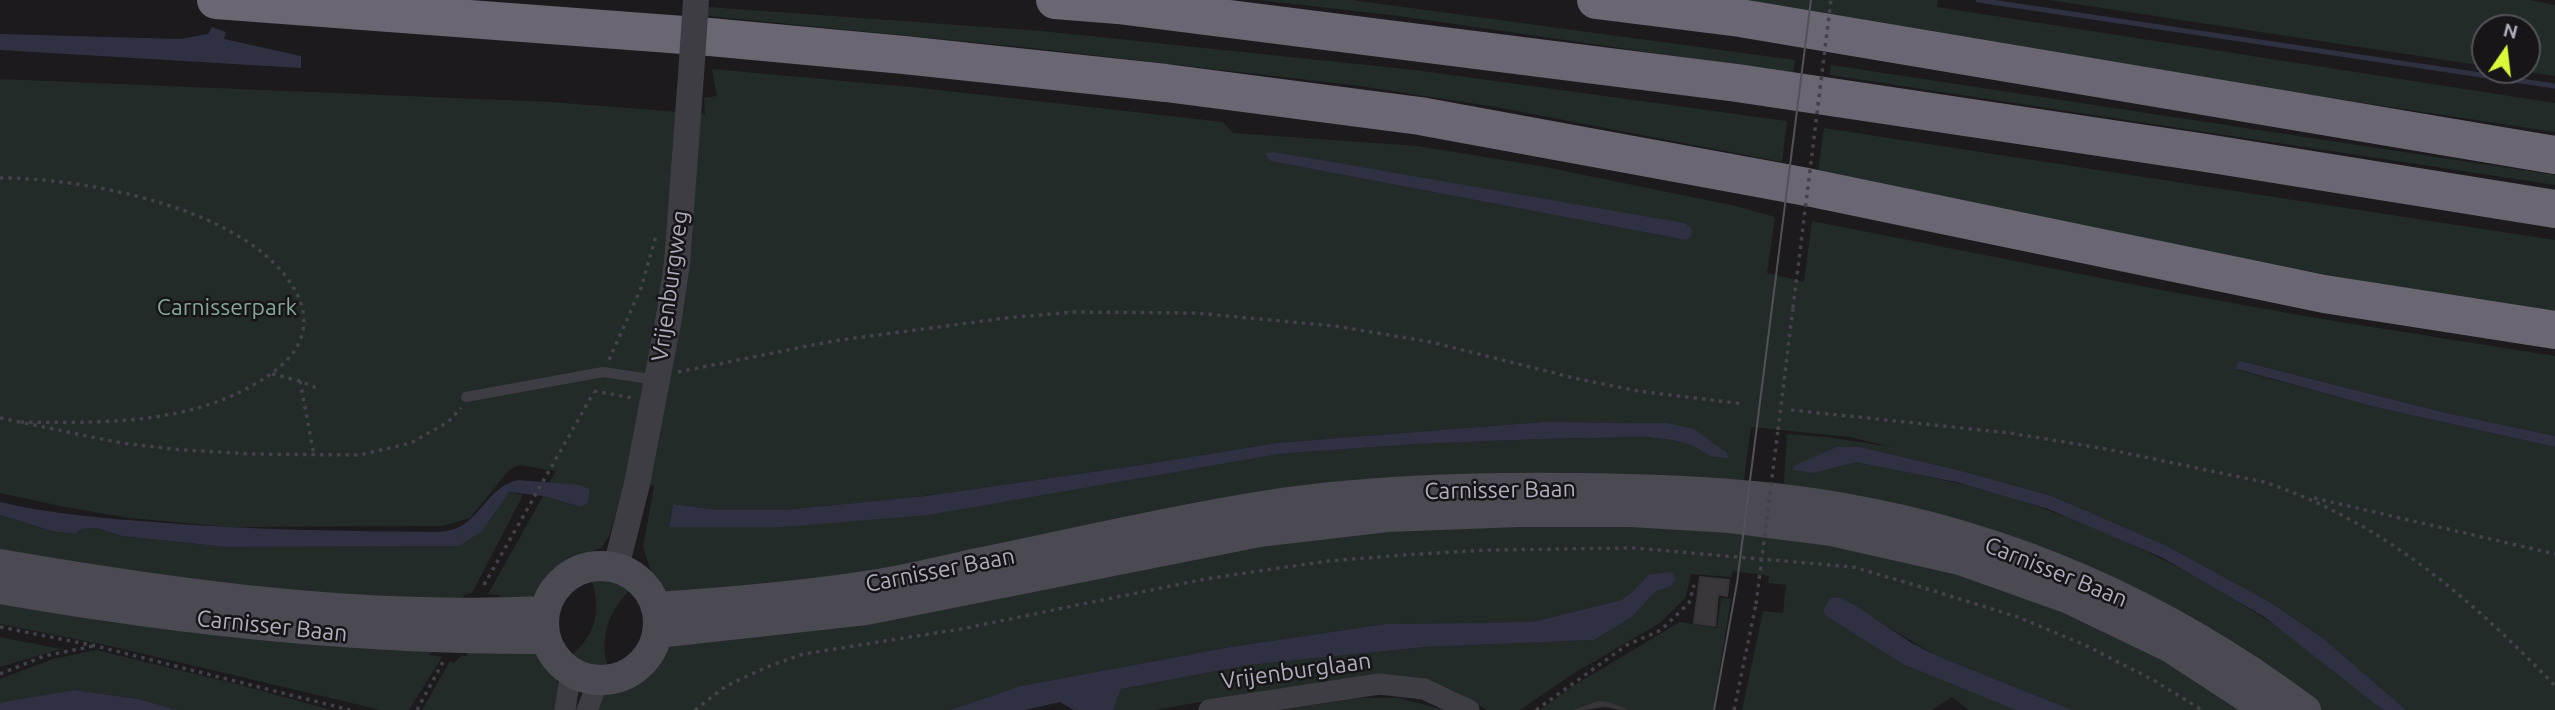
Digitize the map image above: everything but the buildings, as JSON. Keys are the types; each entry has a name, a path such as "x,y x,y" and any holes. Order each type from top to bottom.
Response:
{"highway":[{"path":"216,0 710,37 1166,83 1420,116 1807,187 2324,294 2555,330"},
{"path":"445,0 710,37"},
{"path":"1055,0 1118,5 1751,85 2206,153 2555,209"},
{"path":"1596,0 1740,18 2555,155"}],"main road":[{"name":"Carnisser Baan","path":"656,620 785,597 880,584 1258,507 1385,493 1519,487 1649,490 1732,495 1839,507 1966,536 2078,576 2180,626 2306,710"},
{"name":"Carnisser Baan","path":"656,620 866,610 1259,532 1387,517 1519,512 1631,512 1730,518 1832,531 1959,560 2067,598 2169,647 2266,710"},
{"name":"Carnisser Baan","path":"0,565 163,591 262,602 384,611 511,613 545,625"},
{"path":"589,567 616,567 645,586 656,620 653,646 636,667 612,679 585,676 555,658 545,625 555,587 576,571 589,567"},
{"name":"Carnisser Baan","path":"0,589 146,613 375,636 545,625"}],"street":[{"name":"Vrijenburgweg","path":"616,567 661,387 677,263 696,0"},
{"path":"565,710 585,676"},
{"path":"585,676 587,710"},
{"name":"Vrijenburglaan","path":"1209,710 1379,684 1424,689 1469,710"}],"lane":[{"path":"466,397 603,372 661,387"}],"path":[{"path":"1734,710 1756,604 1831,0"},
{"path":"0,178 74,184 150,201 218,226 262,253 290,281 303,309 301,336 297,347 272,374 243,391 214,402 151,418 89,422 20,422"},
{"name":"Vrijenburgweg","path":"484,585 549,475 624,331 641,288 659,224"},
{"path":"595,389 661,387 677,373 832,341 904,330 1074,312 1195,313 1348,328 1431,342 1578,379 1638,391 1744,404"},
{"path":"272,374 319,389"},
{"path":"300,381 314,455"},
{"path":"0,418 62,433 121,443 223,452 360,455 411,443 448,422 461,410 466,397"},
{"path":"1791,410 2010,433 2066,442 2264,482 2302,495 2555,554"},
{"path":"2302,495 2362,524 2404,551 2495,627 2555,686"},
{"path":"695,710 726,686 803,654 961,629 1205,579 1328,561 1390,556 1488,550 1634,548 1853,567 2018,617 2087,646 2155,681 2202,710"},
{"path":"1536,710 1627,645 1661,629 1689,603 1693,585"},
{"path":"0,627 96,646 350,710"},
{"path":"0,674 44,656 96,646"},
{"path":"417,710 447,655"}],"green space":[{"path":"1258,0 1352,0 1795,60 1793,73 1399,16"},
{"path":"1684,0 1938,0 1937,7 2555,103 2555,132"},
{"path":"2049,0 2530,0 2555,5 2555,76 2541,74 2541,14 2471,14 2471,64"},
{"path":"708,7 1042,31 1415,70 1787,121 1782,162 1496,107 1360,86 1032,48 708,16"},
{"path":"1831,65 2555,175 2555,185 1830,75"},
{"name":"Carnisserpark","path":"712,69 921,88 1223,122 1233,133 1418,146 1540,166 1736,206 1775,217 1767,273 1804,282 1812,221 2172,292 2555,356 2555,436 2442,412 2242,361 2238,370 2375,407 2555,447 2555,710 2406,710 2324,639 2270,602 2165,545 2052,496 1860,447 1813,473 1854,462 1879,465 1989,491 2051,511 2111,535 2170,563 2227,595 2334,668 2383,710 2314,710 1783,497 1787,434 1892,447 1850,437 1751,427 1742,493 958,566 671,596 652,574 643,547 654,486 626,481 609,536 602,547 562,566 531,599 493,607 500,595 488,594 543,496 580,507 588,503 590,491 549,483 556,471 519,465 509,470 470,518 443,526 230,527 129,518 0,493 0,79 551,102 705,114 704,98 717,96","holes":["1274,152 1692,234 1686,240 1270,161 1266,154","1543,422 1667,423 1727,458 1712,456 1686,443 1647,437 1416,444 1278,454 940,494 1276,443","906,498 669,526 673,504 718,510 784,510"]},
{"path":"1824,128 2555,240 2555,315 2231,258 1818,172"},
{"path":"509,492 523,495 472,593 464,595 458,608 0,560 0,515 52,531 76,534 80,529 96,528 122,536 226,547 459,546"},
{"path":"1440,525 1702,527 1909,556 2092,618 2253,710 2072,710 1935,655 1840,598 2016,710 1969,710 1952,697 1932,710 1742,710 1763,611 1783,613 1786,585 1768,583 1769,576 1733,571 1731,577 1691,574 1686,597 1660,623 1571,675 1520,710 1487,710 1454,691 1425,682 1290,687 1154,710 1113,710 1121,689 1249,665 1425,647 1594,640 1632,617 1656,591 1670,587 1648,575 1621,600 1532,622 1385,624 1230,647 1022,686 950,710 591,710 603,694 643,676 669,644 1182,555"},
{"path":"591,579 612,580 630,590 612,615 605,635 608,666 587,665 571,656 586,639 594,621 596,601"},
{"path":"1721,598 1731,599 1713,710 1626,710 1599,702 1576,710 1540,710 1573,686 1680,622 1717,628"},
{"path":"0,600 106,622 297,640 437,644 429,655 442,657 409,710 381,710 110,646 0,624"},
{"path":"0,637 61,649 0,667"},
{"path":"473,643 532,648 546,661 555,676 560,710 422,710 450,661 454,663 461,656 466,656"},
{"path":"96,650 331,710 177,710 139,699 74,690 0,704 0,679 53,659"},
{"path":"1358,698 1399,698 1445,710 1280,710"}],"water":[{"path":"212,27 226,32 224,39 301,56 301,68 0,50 0,34 181,39 208,34"},
{"path":"1274,152 1684,223 1691,228 1692,235 1686,240 1270,161 1265,153"},
{"path":"2241,361 2442,412 2555,436 2555,447 2375,407 2237,369 2237,364"},
{"path":"1543,422 1667,423 1694,429 1727,453 1728,458 1711,456 1692,445 1647,437 1416,444 1278,454 928,515 781,527 669,527 673,504 718,510 784,510 926,496 1276,443"},
{"path":"1837,447 1860,447 2052,496 2165,545 2270,602 2324,639 2406,710 2383,710 2263,616 2161,557 2048,509 1956,482 1856,462 1813,473 1793,470 1795,465"},
{"path":"518,480 581,485 590,490 588,503 581,507 543,496 509,492 482,531 459,546 226,547 122,536 96,528 80,529 76,534 52,531 0,515 0,502 77,515 190,525 439,532 461,526 501,487"},
{"path":"1674,573 1675,580 1670,587 1656,591 1632,617 1594,640 1425,647 1249,665 1121,689 1113,710 1074,710 1060,702 1025,710 950,710 1021,686 1230,647 1385,624 1532,622 1621,600 1648,575"},
{"path":"1830,598 1840,598 1856,606 1910,642 1935,655 2072,710 2016,710 1903,664 1825,615 1823,610"},
{"path":"74,690 139,699 177,710 0,710 0,704 4,702"}],"waterway":[{"path":"1978,0 2555,86"}],"tram line":[{"path":"1714,710 1737,583 1811,0"}]}
